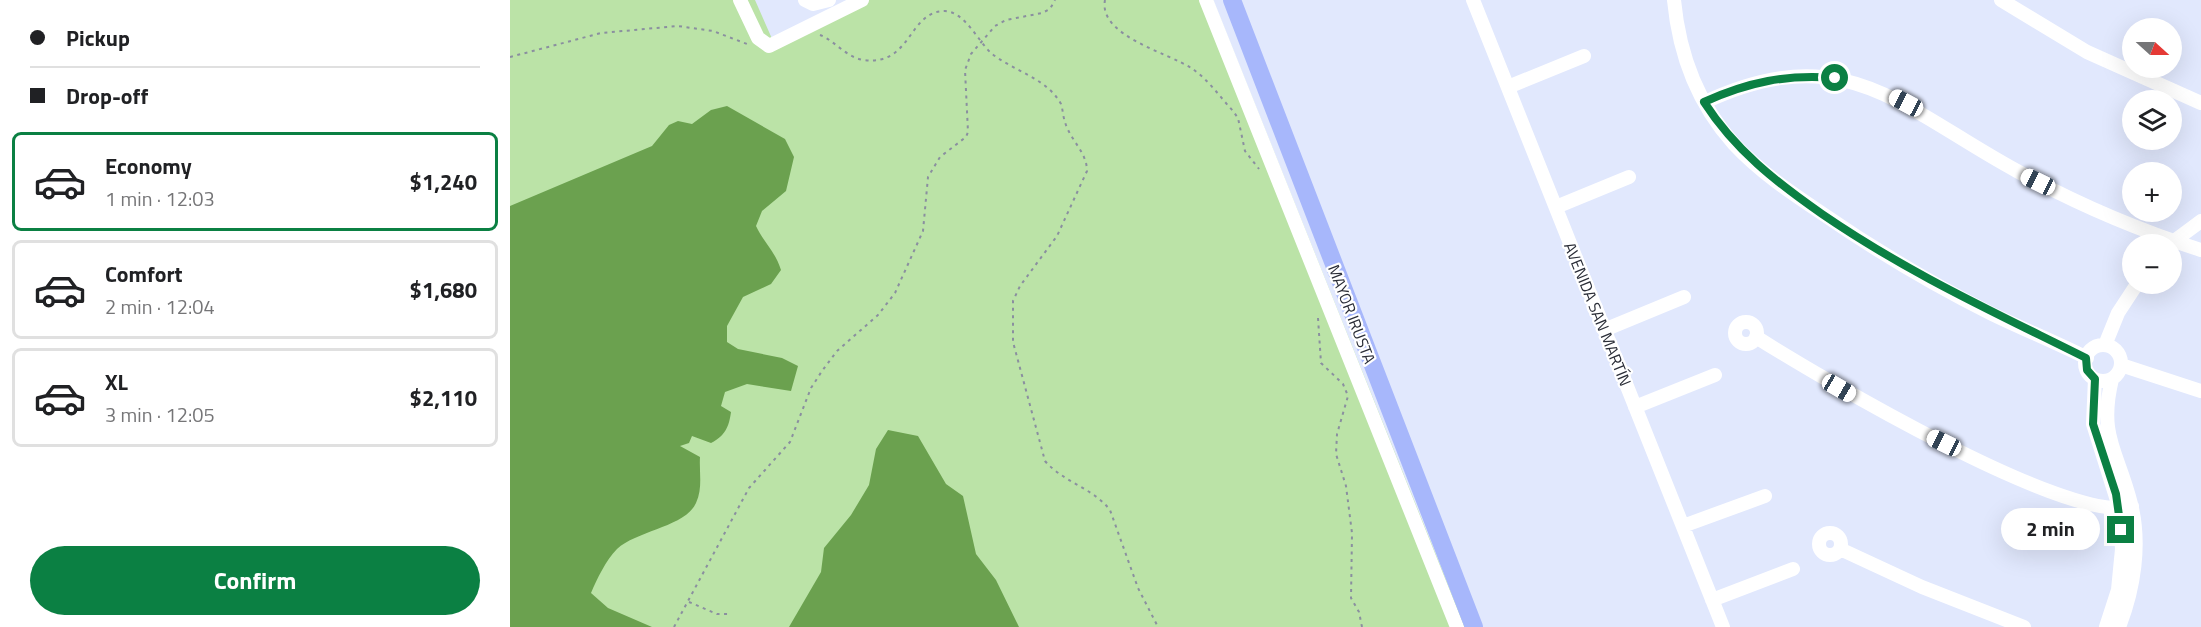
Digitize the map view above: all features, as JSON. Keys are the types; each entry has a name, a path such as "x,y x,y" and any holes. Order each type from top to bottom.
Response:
{"main road":[{"name":"MAYOR IRUSTA","path":"1232,0 1474,627"}],"street":[{"path":"740,0 758,38 769,46 862,0"},
{"path":"809,2 829,0"},
{"path":"1206,0 1457,627"},
{"name":"AVENIDA SAN MARTÍN","path":"1473,0 1723,627"},
{"path":"1674,0 1677,30 1685,59 1704,102 1734,144 1764,171 1855,236 1965,300 2086,358"},
{"path":"2001,0 2087,52 2201,104"},
{"path":"1508,87 1584,56"},
{"path":"1704,102 1753,83 1786,77 1835,78 1868,87 1918,110 2020,173 2152,234"},
{"path":"1556,207 1629,177"},
{"path":"2182,235 2201,221"},
{"path":"2182,245 2201,250"},
{"path":"2105,345 2118,313 2131,294"},
{"path":"1604,330 1684,297"},
{"path":"1756,337 1872,407 1988,464 2095,506 2126,508"},
{"path":"2106,627 2121,573 2126,508 2093,424 2095,379 2087,370 2086,358 2093,348 2105,345 2118,354 2121,365 2112,379 2105,418 2126,508 2135,559 2126,610 2119,627"},
{"path":"2121,365 2201,391"},
{"path":"1635,407 1715,375"},
{"path":"2095,379 2112,379"},
{"path":"1683,526 1765,496"},
{"path":"1840,549 1932,592 2024,627"},
{"path":"1712,600 1792,570"}],"path":[{"path":"675,627 749,489 790,442 811,388 822,370 837,351 878,315 896,293 923,231 928,177 940,157 966,137 968,132 964,70 971,54 995,26 1006,20 1042,13 1050,9 1055,0"},
{"path":"1105,0 1105,10 1123,34 1132,41 1190,67 1233,111 1238,118 1245,151 1260,170"},
{"path":"814,33 864,60 890,57 903,47 915,27 926,18 948,11 958,16 990,52 1041,83 1061,105 1065,123 1087,163 1085,178 1057,236 1020,286 1013,301 1013,342 1045,461 1054,471 1101,500 1110,510 1138,588 1158,627"},
{"path":"510,57 601,33 678,26 713,31 747,45"},
{"path":"1318,315 1321,363 1343,384 1348,396 1337,434 1336,454 1346,486 1352,533 1351,598 1359,612 1362,627"},
{"path":"688,602 717,614 729,614"}],"shaded area":[{"path":"510,0 755,0 773,41 851,0 1213,0 1465,627 510,627"},
{"path":"727,106 785,139 794,157 786,191 762,211 756,226 781,270 771,284 743,297 727,326 727,342 738,349 782,358 798,366 791,391 747,384 725,392 721,406 731,412 723,434 711,443 692,436 689,443 680,446 700,457 700,486 696,503 682,518 637,537 617,549 606,564 591,593 608,608 652,627 510,627 510,206 652,146 669,125 678,121 692,124 711,110"},
{"path":"888,430 918,436 946,484 963,496 976,554 996,580 1019,627 789,627 821,572 824,548 851,515 869,485 876,449"}],"route":[{"path":"1835,78 1786,77 1753,83 1704,102 1734,144 1764,171 1855,236 1956,295 2086,358 2087,370 2095,379 2093,424 2103,461 2116,494 2121,530"}]}
